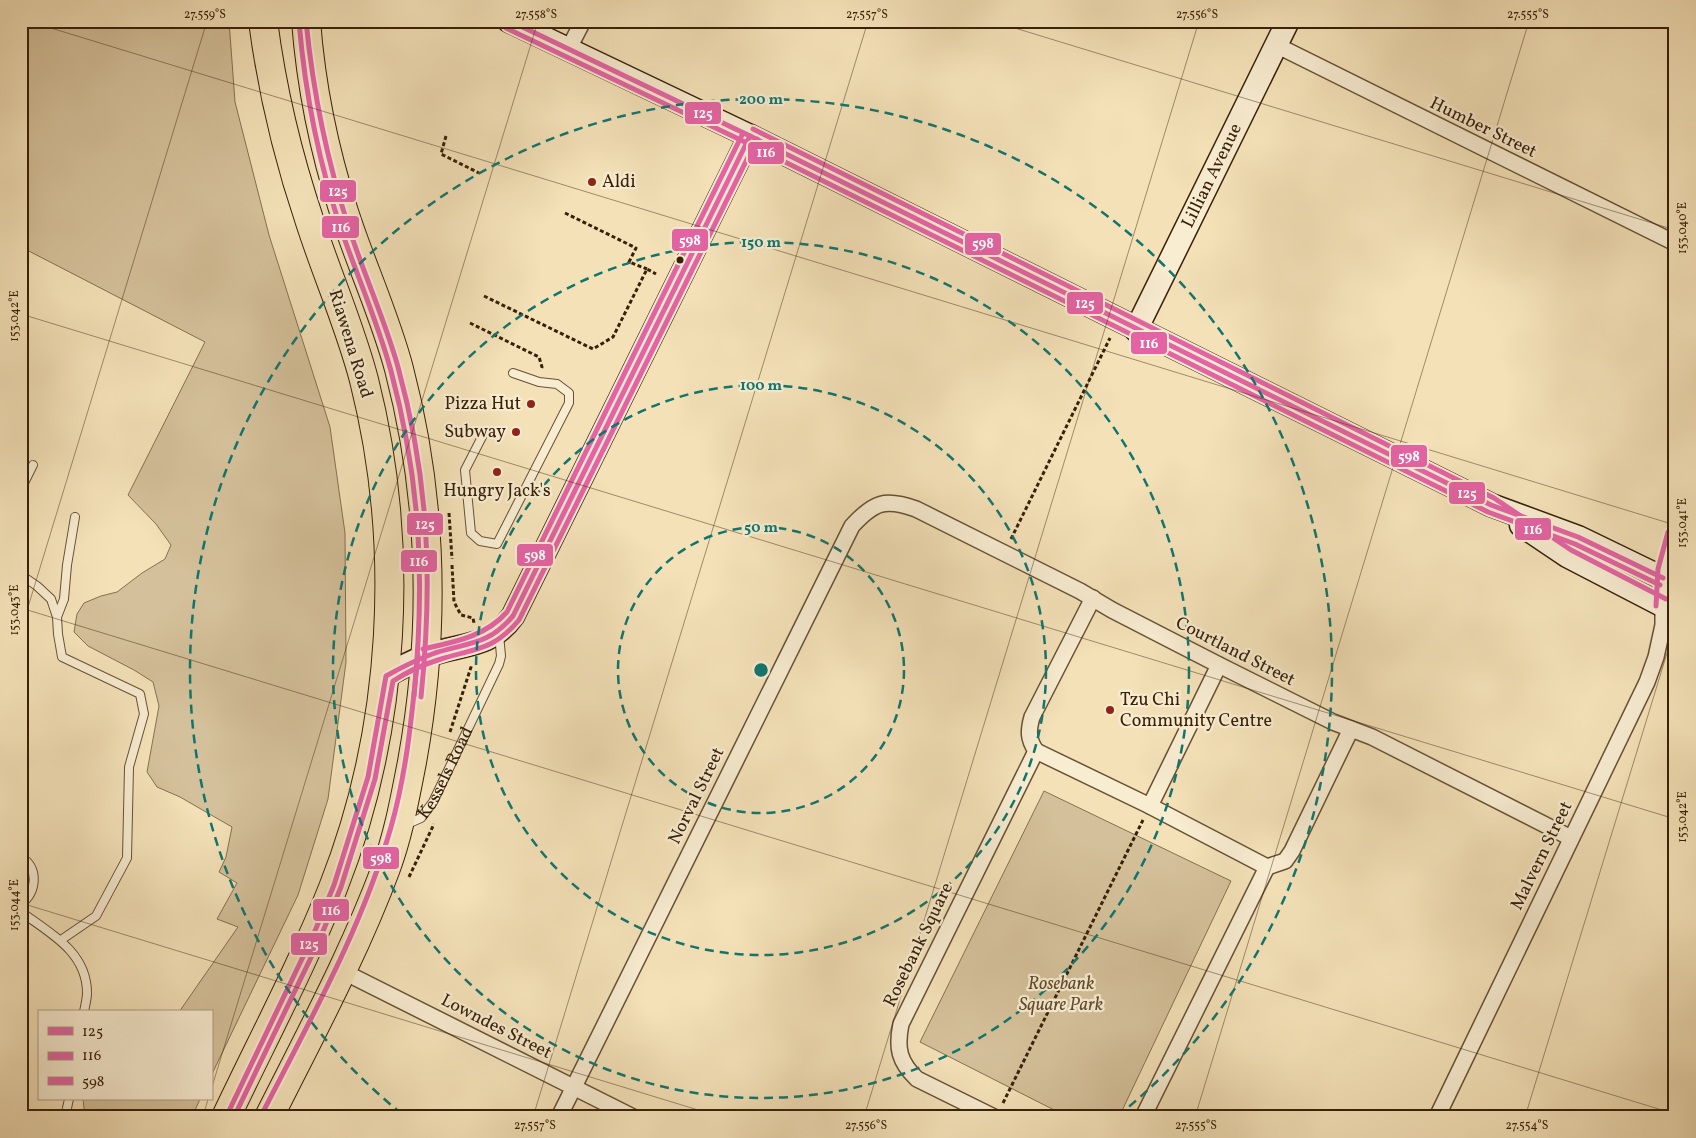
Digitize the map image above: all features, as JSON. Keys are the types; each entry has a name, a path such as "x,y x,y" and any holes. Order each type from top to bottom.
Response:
{"highway":[{"name":"Riawena Road","path":"263,21 272,83 287,148 310,223 355,352 374,429 387,526 389,633 386,676"},
{"name":"Riawena Road","path":"306,21 308,48 323,137 343,211 392,348 408,407 417,453 427,536 428,588 425,656 418,729 398,828"},
{"path":"226,1117 312,938 334,886 368,777 386,676"},
{"name":"Kessels Road","path":"269,1117 342,971 368,913 387,865 398,828"}],"main road":[{"path":"509,21 750,136 1491,505 1578,537 1669,581"},
{"name":"Lillian Avenue","path":"1127,325 1288,21"},
{"path":"386,676 425,656 473,645 498,632 508,623 519,605 750,136"},
{"path":"1491,505 1567,556 1669,609"}],"street":[{"path":"568,50 582,21"},
{"name":"Humber Street","path":"1276,45 1675,243"},
{"name":"Courtland Street","path":"883,504 900,503 916,508 1093,598 1112,610 1219,665 1351,730 1372,737 1571,838"},
{"name":"Norval Street","path":"559,1117 852,526 866,511 883,504"},
{"name":"Malvern Street","path":"1437,1117 1647,682 1669,609 1669,551 1675,535"},
{"path":"1093,598 1032,717 1028,729 1030,742 1036,751 1150,806 1267,867"},
{"path":"1150,806 1219,665"},
{"path":"1143,1117 1267,867 1285,861 1292,851 1351,730"},
{"name":"Rosebank Square","path":"997,1113 917,1079 907,1070 899,1053 898,1037 901,1024 1036,751"},
{"name":"Lowndes Street","path":"342,971 633,1117"}],"lane":[{"path":"485,431 465,470 471,533 480,541 497,544 569,403 569,393 557,384 536,381 513,373"},
{"path":"21,489 33,465"},
{"path":"61,940 96,916 127,858 129,767 144,714 140,694 62,657 58,634 58,617 64,599 67,565 75,517"},
{"path":"21,575 51,599 58,617"},
{"name":"Kessels Road","path":"398,828 421,818 433,802 499,664 501,656 498,632"},
{"path":"21,857 30,865 35,881 29,898 21,904"},
{"path":"21,912 61,940 76,956 84,974 87,993 84,1010"},
{"path":"65,1117 69,1102"},
{"path":"69,1102 70,1117"}],"path":[{"path":"446,136 441,154 479,172"},
{"path":"565,213 636,248 629,262 656,274"},
{"path":"484,296 593,349 613,337 647,269"},
{"path":"470,323 539,357 542,367 536,381"},
{"path":"1005,553 1127,325"},
{"path":"449,737 472,659"},
{"path":"997,1113 1150,806"},
{"path":"406,883 435,822"}],"green space":[{"path":"21,21 229,21 235,102 269,235 330,427 345,533 346,662 328,799 298,895 212,1074 212,1010 180,1010 238,927 217,919 237,883 219,872 226,857 232,827 180,797 157,787 147,772 159,706 153,682 88,646 74,632 77,614 84,603 117,592 165,559 171,545 156,524 128,495 205,342 23,248 21,252"},
{"name":"Rosebank Square Park","path":"1044,791 1231,881 1119,1117 1068,1117 920,1042"},
{"path":"83,1100 200,1100 192,1117 85,1117"}],"transit line":[{"name":"125","path":"306,21 317,100 334,177 355,246 393,349 416,450 426,531 427,571 427,612 421,697"},
{"name":"125","path":"510,21 750,136 1491,505 1578,537 1663,578"},
{"name":"116","path":"299,22 309,102 326,180 342,232 386,353 409,453 418,533 419,572 419,613 414,696"},
{"name":"116","path":"506,28 747,143 1488,512 1575,544 1660,585"},
{"name":"598","path":"753,129 1494,498 1571,550 1666,599"},
{"name":"598","path":"423,649 457,641 479,633 507,612 743,133"},
{"name":"125","path":"226,1117 312,938 334,885 368,777 386,676 429,655 486,638 504,626 513,616 750,136"},
{"name":"116","path":"234,1117 319,941 341,887 375,779 393,681 426,664 491,644 519,620 757,139"},
{"name":"598","path":"1656,606 1658,569 1668,532"},
{"name":"598","path":"262,1114 334,973 379,864 397,806 401,785 414,698 418,655"}],"place":[{"name":"Aldi","path":"592,182"},
{"name":"Pizza Hut","path":"531,404"},
{"name":"Subway","path":"516,432"},
{"name":"Hungry Jack's","path":"497,472"},
{"name":"Tzu Chi Community Centre","path":"1110,710"}]}
